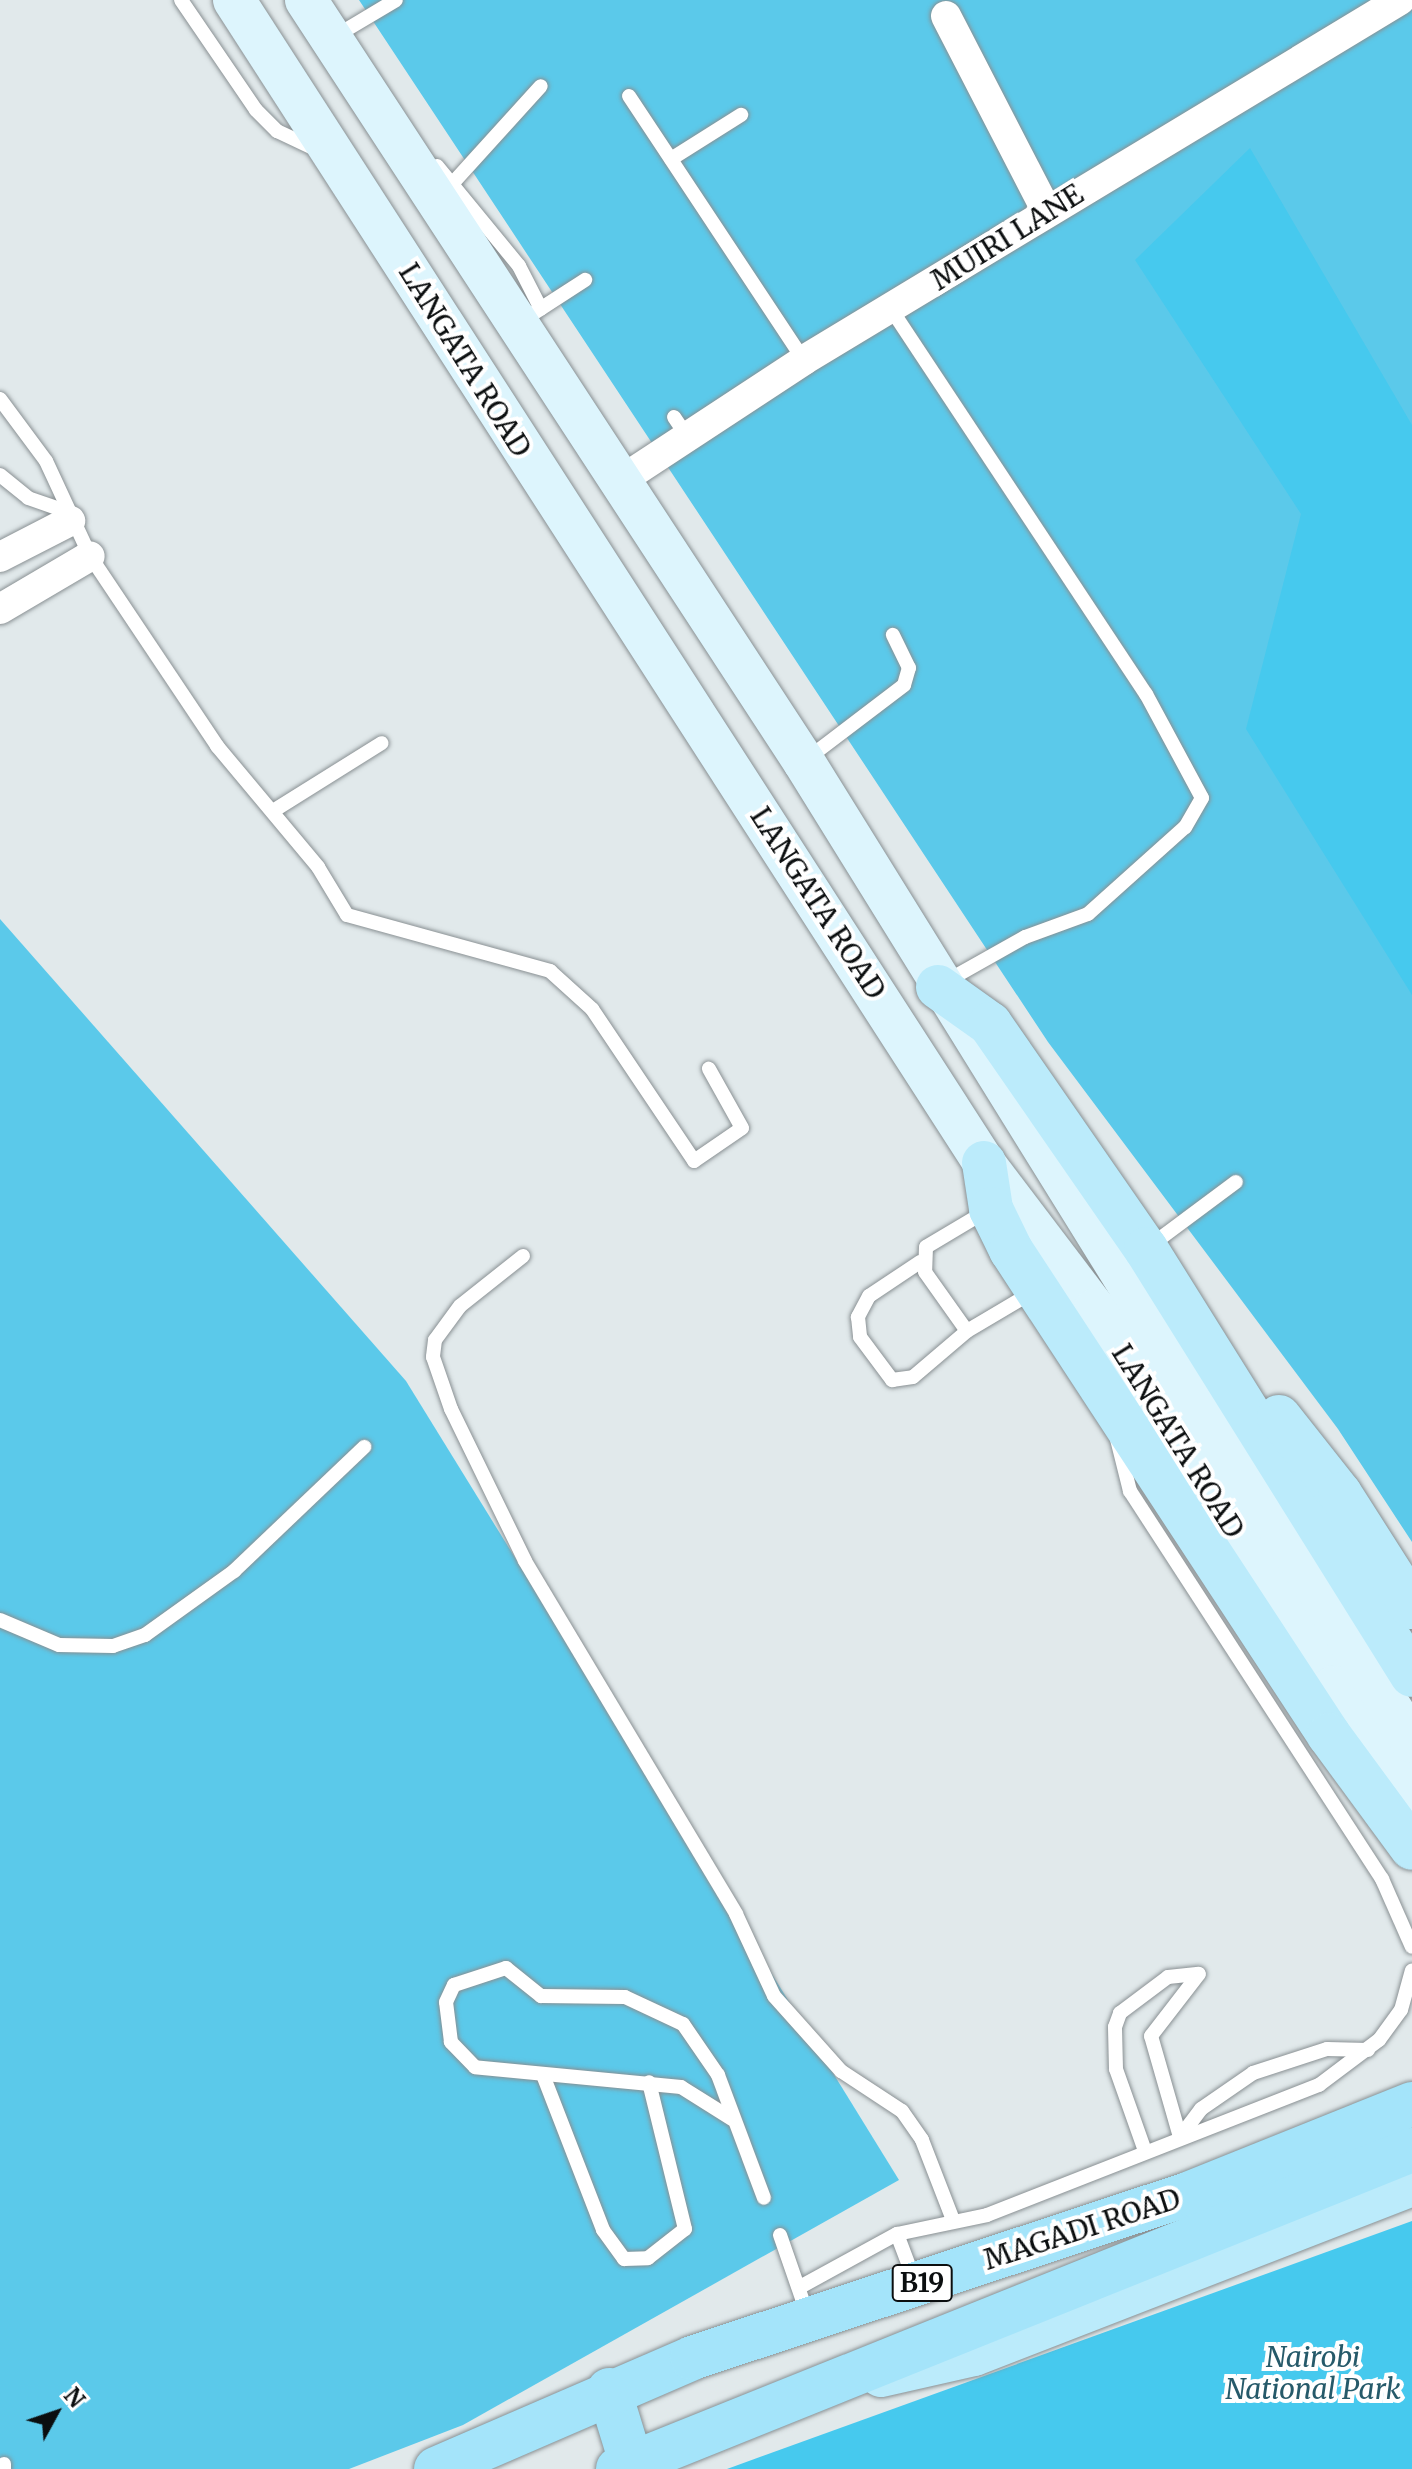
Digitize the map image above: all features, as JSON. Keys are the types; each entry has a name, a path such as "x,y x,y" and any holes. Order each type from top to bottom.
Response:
{"highway":[{"name":"MAGADI ROAD","path":"436,2469 804,2302 916,2285 1188,2194 1412,2104"},
{"name":"MAGADI ROAD","path":"625,2467 844,2375 1412,2150"},
{"path":"609,2390 625,2467"}],"main road":[{"name":"LANGATA ROAD","path":"234,0 984,1163 1095,1309 1412,1798"},
{"name":"LANGATA ROAD","path":"306,0 338,34 529,316 620,481 804,762 938,987 1412,1742"},
{"path":"938,987 990,1024 1146,1249 1412,1675"},
{"path":"984,1163 991,1209 1037,1290 1122,1422 1412,1848"},
{"path":"1146,1249 1340,1494 1412,1607"},
{"path":"844,2375 897,2374 974,2354 1412,2184"}],"street":[{"name":"MUIRI LANE","path":"620,481 681,428 891,309 1400,0"},
{"path":"1408,0 1412,6"},
{"path":"946,16 1047,212"},
{"path":"0,557 66,516"},
{"path":"0,609 90,556"}],"lane":[{"path":"181,0 256,110 277,131 338,160"},
{"path":"396,0 338,34 519,266 529,316 585,280"},
{"path":"452,184 541,86"},
{"path":"629,96 804,360"},
{"path":"671,159 741,115"},
{"path":"891,309 1146,694 1202,798 1185,827 1088,914 1025,937 938,987"},
{"path":"0,399 46,461 66,516 90,556 217,746 273,811 347,915 528,961 569,986 694,1161 742,1128 709,1069"},
{"path":"0,475 28,498 66,516"},
{"path":"804,762 904,685 909,668 893,635"},
{"path":"273,811 382,743"},
{"path":"1146,1249 1236,1182"},
{"path":"991,1209 926,1247 920,1262 869,1296 858,1317 860,1337 892,1380 913,1377 967,1331 1037,1290"},
{"path":"523,1256 460,1306 435,1340 433,1357 451,1409 525,1561 736,1914 774,1996 841,2071 902,2111 922,2140 953,2220"},
{"path":"920,1262 967,1331"},
{"path":"1122,1422 1120,1461 1130,1491 1382,1879 1412,1947"},
{"path":"0,1620 59,1645 113,1646 145,1635 234,1571 364,1447"},
{"path":"732,2119 681,2087 475,2067 451,2042 446,2002 454,1985 506,1968 541,1996 625,1997 683,2024 718,2075 764,2198"},
{"path":"780,2235 804,2302 897,2234 987,2215 1319,2085 1368,2050 1401,2010 1412,1970"},
{"path":"1145,2151 1116,2069 1115,2027 1120,2013 1168,1977 1199,1974 1151,2036 1180,2137"},
{"path":"1180,2137 1201,2109 1253,2073 1327,2049 1368,2050"},
{"path":"543,2075 603,2230 624,2259 648,2258 685,2229 649,2082"},
{"path":"897,2234 916,2285"}],"shaded area":[{"path":"359,0 1412,0 1412,1542 1338,1429 1048,1042"},
{"path":"0,919 406,1381 899,2180 463,2425 349,2469 0,2469"}],"green space":[{"path":"1250,148 1412,425 1412,995 1246,729 1301,514 1135,260"},
{"name":"Nairobi National Park","path":"1412,2221 1412,2469 727,2469"}]}
